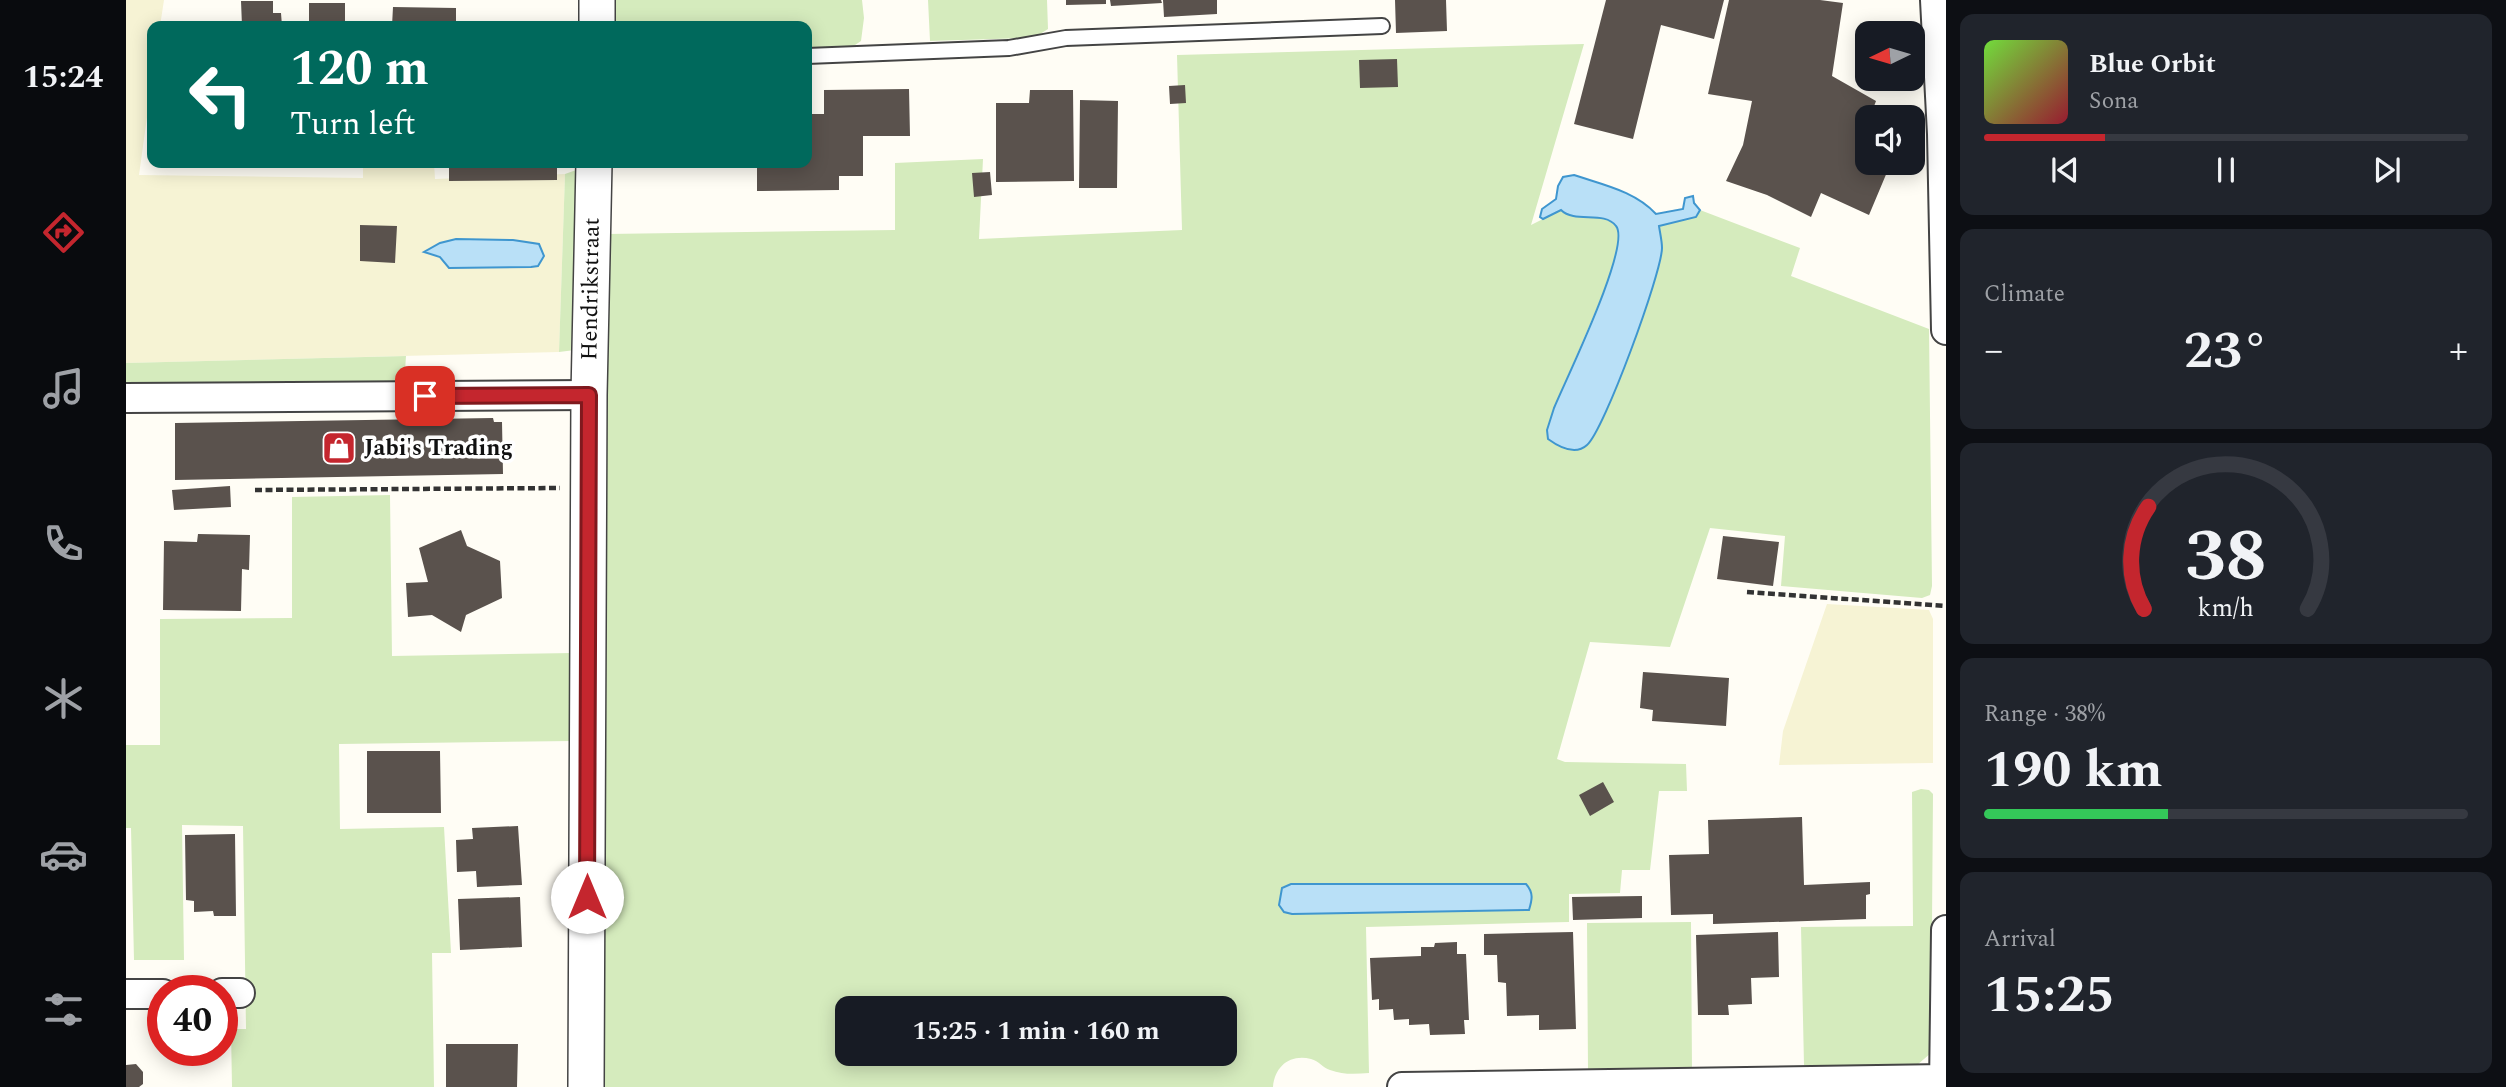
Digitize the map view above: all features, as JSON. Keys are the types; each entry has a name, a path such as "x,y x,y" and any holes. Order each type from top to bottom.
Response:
{"street":[{"path":"597,0 597,21"},
{"path":"1936,0 1944,134 1946,330"},
{"name":"Hendrikstraat","path":"586,1087 589,395 594,168"},
{"path":"126,398 589,395"},
{"path":"1402,1087 1944,1083 1946,930"},
{"path":"126,994 147,994"}],"lane":[{"path":"812,56 1009,48 1066,38 1382,26"}],"path":[{"path":"255,490 589,488"},
{"path":"1747,592 1946,606"}],"shaded area":[{"path":"126,0 164,0 161,21 147,21 147,117 139,175 363,178 363,168 434,168 435,179 565,174 559,352 126,363"},
{"path":"1827,604 1929,610 1933,619 1933,763 1779,765 1783,731"}],"green space":[{"path":"611,0 862,0 864,18 861,41 852,47 812,47 812,21 615,21"},
{"path":"928,0 1047,0 1048,29 1037,36 1023,38 930,41"},
{"path":"1584,44 1531,225 1561,210 1609,220 1617,226 1620,238 1613,270 1547,430 1614,393 1649,300 1662,249 1659,226 1696,217 1700,210 1800,248 1791,276 1929,329 1930,595 1922,598 1781,586 1785,536 1710,528 1670,647 1590,642 1557,759 1565,762 1686,764 1687,791 1659,791 1650,870 1622,870 1620,893 1569,894 1569,922 1366,927 1369,1073 1335,1072 1314,1060 1296,1058 1280,1068 1273,1087 600,1087 607,234 895,230 895,163 983,159 979,239 1182,230 1177,55"},
{"path":"579,169 575,350 559,352 565,174"},
{"path":"406,356 404,386 126,389 126,363"},
{"path":"390,495 392,656 573,653 572,741 339,744 340,829 444,827 451,953 432,953 434,1087 232,1087 232,1066 238,1066 238,1029 246,1029 243,826 182,825 184,960 134,960 131,828 126,828 126,745 160,745 160,619 292,618 292,497"},
{"path":"1929,790 1933,794 1931,1053 1917,1065 1804,1065 1801,927 1913,926 1912,792"},
{"path":"1691,922 1692,1070 1588,1071 1587,923"}],"water":[{"path":"1574,175 1628,194 1656,214 1683,209 1685,198 1693,196 1694,203 1700,210 1696,217 1659,226 1662,248 1659,263 1631,350 1595,434 1587,445 1577,450 1562,447 1548,439 1547,430 1606,285 1615,259 1618,238 1616,226 1604,219 1574,216 1561,210 1543,219 1540,217 1542,209 1556,199 1563,177"},
{"path":"456,239 513,240 539,244 544,256 538,266 531,267 449,268 440,257 424,252 440,243"},
{"path":"1291,884 1526,884 1531,900 1529,910 1292,914 1284,912 1279,905 1282,888"}],"building":[{"path":"1066,0 1106,0 1106,4 1066,5"},
{"path":"1110,0 1161,0 1162,3 1111,6"},
{"path":"1163,0 1217,0 1217,14 1164,17"},
{"path":"1395,0 1446,0 1447,31 1396,33"},
{"path":"1606,0 1724,0 1714,39 1661,25 1633,139 1574,124"},
{"path":"1729,0 1820,0 1843,3 1832,76 1876,101 1874,105 1855,105 1855,175 1886,175 1869,215 1821,193 1811,217 1767,195 1726,181 1743,145 1752,101 1708,94"},
{"path":"241,1 273,1 273,13 281,13 282,21 242,21"},
{"path":"309,3 345,3 345,21 309,21"},
{"path":"393,7 456,8 456,21 392,21"},
{"path":"1397,59 1398,87 1360,88 1359,60"},
{"path":"1185,85 1186,103 1170,104 1169,86"},
{"path":"909,89 910,136 863,136 863,176 839,176 839,190 757,191 757,168 812,168 812,114 824,114 824,90"},
{"path":"1030,90 1073,90 1074,181 996,182 996,103 1029,103"},
{"path":"1080,100 1118,101 1117,188 1079,188"},
{"path":"449,168 557,168 557,180 449,181"},
{"path":"990,172 992,195 974,197 972,173"},
{"path":"360,225 397,226 395,263 360,261"},
{"name":"Jabi's Trading","path":"493,418 494,422 502,422 503,474 175,480 175,423"},
{"path":"230,486 231,507 174,510 172,490"},
{"path":"461,530 467,546 500,561 502,598 466,615 461,632 432,615 408,617 406,583 428,582 419,548"},
{"path":"198,534 250,535 249,570 242,569 241,611 163,610 164,541 197,542"},
{"path":"1723,536 1779,542 1773,586 1717,579"},
{"path":"1643,672 1729,678 1726,726 1652,721 1653,710 1640,708"},
{"path":"367,751 440,751 441,813 367,813"},
{"path":"1603,782 1614,802 1590,816 1579,795"},
{"path":"1802,817 1804,885 1870,882 1870,894 1866,895 1866,919 1713,924 1713,914 1671,915 1669,855 1709,854 1708,820"},
{"path":"518,826 522,885 477,887 476,871 457,872 456,840 473,839 472,828"},
{"path":"235,834 236,916 214,916 213,911 194,912 194,901 186,900 185,835"},
{"path":"1642,896 1642,918 1573,920 1572,897"},
{"path":"520,897 522,947 460,950 458,899"},
{"path":"1573,932 1576,1029 1539,1030 1539,1015 1507,1016 1506,983 1498,982 1497,955 1484,955 1484,934"},
{"path":"1778,932 1779,977 1751,978 1752,1004 1728,1005 1729,1015 1698,1015 1696,935"},
{"path":"1457,942 1457,954 1466,954 1469,1020 1464,1020 1465,1034 1430,1035 1429,1024 1409,1025 1409,1019 1394,1020 1393,1009 1379,1010 1379,999 1372,1000 1370,958 1421,956 1421,947"},
{"path":"446,1044 518,1044 517,1087 446,1087"},
{"path":"136,1064 143,1072 143,1084 139,1087 126,1087 126,1065"}],"place":[{"name":"Jabi's Trading","path":"339,448"}],"route":[{"path":"425,396 589,395 587,897"}]}
